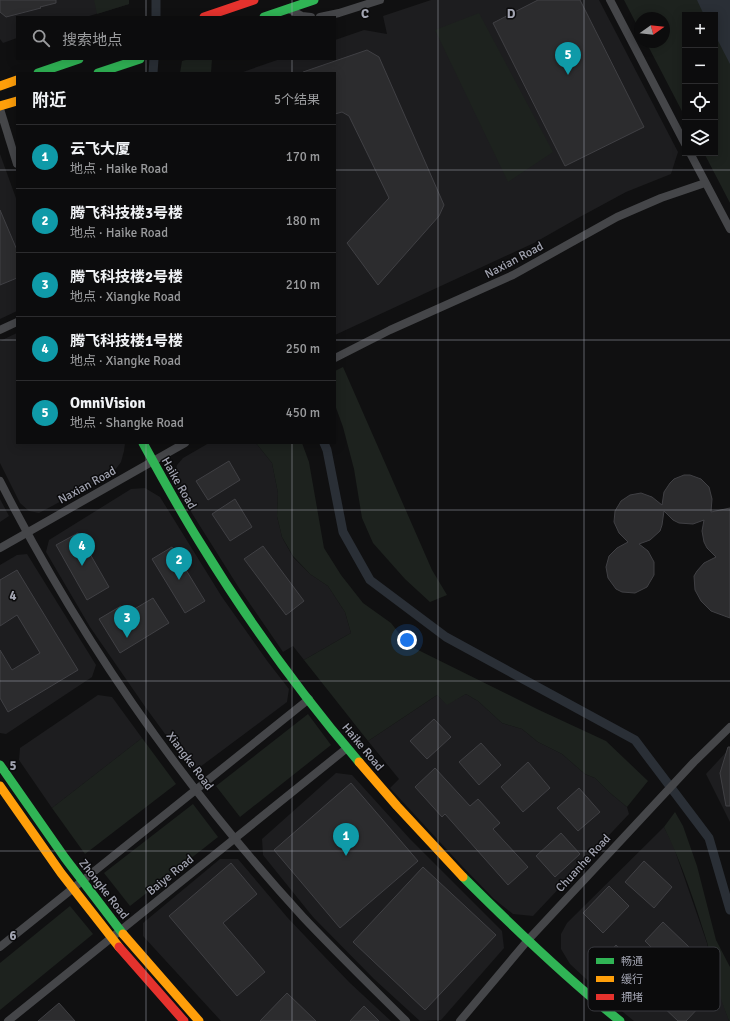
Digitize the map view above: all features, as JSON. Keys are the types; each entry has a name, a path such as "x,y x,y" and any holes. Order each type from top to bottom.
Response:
{"street":[{"path":"207,16 254,0"},
{"path":"267,16 314,0"},
{"path":"325,16 380,0"},
{"path":"610,0 682,138"},
{"path":"289,9 302,16"},
{"path":"41,72 77,60"},
{"path":"101,72 136,60"},
{"path":"0,86 16,80"},
{"path":"16,101 0,108 16,161"},
{"path":"692,156 730,229"},
{"name":"Naxian Road","path":"336,357 390,330 513,275 617,217 661,198 705,183"},
{"path":"0,330 16,322"},
{"name":"Haike Road","path":"144,444 207,554 266,641 347,748 395,804 480,895 551,962 588,994"},
{"name":"Naxian Road","path":"0,548 183,444"},
{"name":"Xiangke Road","path":"0,481 27,533 74,614 113,675 196,790 235,838 303,916 406,1021"},
{"path":"0,948 309,699"},
{"name":"Chuanhe Road","path":"460,1021 528,940 694,762 730,727"},
{"name":"Baiye Road","path":"8,1021 347,748"},
{"name":"Zhongke Road","path":"0,765 82,881 121,930 199,1021"},
{"name":"Zhongke Road","path":"0,786 73,888 112,938 184,1021"},
{"name":"Haike Road","path":"608,1011 620,1021"}],"shaded area":[{"path":"0,0 129,0 129,4 89,16 16,16 16,38 3,43 0,39"},
{"path":"94,0 129,0 129,4 97,14"},
{"path":"431,0 599,0 678,152 671,174 626,192 534,243 336,335 336,72 243,72 277,60 336,60 336,40 364,30 387,34 383,16"},
{"path":"624,0 699,0 705,12 682,12 682,111 649,48 670,48 670,12 634,12 634,19"},
{"path":"697,0 730,0 730,64 718,41 718,12 703,12"},
{"path":"479,13 553,152 508,182 435,30"},
{"path":"718,38 730,61 730,203 706,156 718,156"},
{"path":"212,60 211,72 180,72 182,61"},
{"path":"0,154 16,198 16,311 0,319"},
{"path":"16,333 16,444 125,444 121,462 112,474 39,513 29,511 20,503 0,463 0,341"},
{"path":"343,367 432,570 447,595 430,602 405,579 373,543 362,518 354,469 343,427 336,408 336,370"},
{"path":"207,444 257,444 272,463 278,493 277,516 282,537 293,557 310,574 328,586 345,612 351,633 304,660 293,646 283,652 239,588 176,488 174,476 177,465 183,458"},
{"path":"257,444 302,444 309,462 324,548 341,575 363,603 391,623 408,645 537,709 606,741 648,781 627,807 595,778 585,774 562,754 538,742 522,729 502,723 478,701 466,694 447,705 437,695 368,741 304,660 351,633 345,612 328,586 310,574 293,556 282,537 277,516 278,493 272,463"},
{"path":"145,488 160,497 222,597 289,689 287,702 200,767 190,768 146,708 90,627 46,552 49,540 131,489"},
{"path":"0,499 9,516 0,522"},
{"path":"27,554 96,665 92,677 6,734 0,733 0,565 17,555"},
{"path":"466,694 478,701 502,723 522,729 538,742 562,754 585,774 595,778 627,807 629,814 533,916 513,914 494,899 461,865 390,788 399,779 368,741 437,695 447,704"},
{"path":"98,695 112,697 142,738 52,808 19,760 20,748"},
{"path":"308,714 331,745 240,817 216,786"},
{"path":"142,738 176,784 85,854 52,808"},
{"path":"730,748 730,822 706,774"},
{"path":"336,773 352,775 410,839 502,931 504,948 441,1020 420,1021 374,979 313,917 263,855 262,839"},
{"path":"193,804 218,837 130,906 104,873"},
{"path":"675,812 683,826 697,866 716,940 720,947 708,947 693,898 677,855 664,827"},
{"path":"664,827 673,845 708,947 588,947 588,981 570,964 561,949 561,934 567,923"},
{"path":"220,859 238,859 287,917 350,983 391,1021 221,1021 143,936 143,923"},
{"path":"70,906 93,934 0,1010 0,963"},
{"path":"720,948 730,967 730,1021 720,995"},
{"path":"720,995 729,1021 634,1021 622,1011 720,1011"}],"building":[{"path":"0,0 56,0 56,3 6,17 0,12"},
{"path":"538,0 580,0 644,127 565,166 493,23"},
{"path":"367,50 379,57 444,205 439,216 378,285 347,243 389,198 349,116 342,112 336,114 336,72 303,72"},
{"path":"0,210 16,248 16,278 0,285"},
{"path":"229,461 240,480 208,500 196,481"},
{"path":"684,475 690,475 701,479 709,487 712,499 711,512 730,508 730,618 711,611 701,601 695,590 694,576 697,571 704,563 716,557 707,548 704,542 702,531 704,520 693,524 679,523 673,520 664,511 660,531 650,540 639,544 648,551 654,562 654,575 647,587 635,593 622,592 616,589 608,578 606,567 609,556 617,548 628,542 619,533 614,522 615,511 621,501 630,495 641,493 652,497 662,505 664,492 670,483 674,479"},
{"path":"235,499 252,527 230,541 212,514"},
{"path":"78,533 109,587 87,600 56,545"},
{"path":"263,546 304,601 286,615 244,559"},
{"path":"172,547 205,601 185,613 152,559"},
{"path":"17,570 78,670 8,712 0,698 0,650 12,670 40,653 17,615 0,626 0,580"},
{"path":"153,598 169,623 120,653 99,619 121,606 126,614"},
{"path":"434,719 451,737 427,759 410,741"},
{"path":"481,743 501,765 479,785 459,762"},
{"path":"728,747 730,747 730,806 726,806 720,773"},
{"path":"528,762 550,788 523,812 501,787"},
{"path":"435,768 470,806 478,799 500,823 493,829 528,867 508,885 445,814 442,817 415,787"},
{"path":"351,783 418,861 340,928 274,850"},
{"path":"579,788 600,812 578,831 557,808"},
{"path":"561,833 580,854 555,877 536,856"},
{"path":"644,861 672,887 654,908 625,882"},
{"path":"231,863 257,894 223,923 265,972 237,996 169,916"},
{"path":"423,867 496,935 425,1010 353,942"},
{"path":"609,886 629,906 603,933 583,913"},
{"path":"663,922 689,947 651,947 645,941"},
{"path":"287,993 316,1021 260,1021"},
{"path":"59,1003 75,1021 38,1021"},
{"path":"364,1006 379,1021 350,1021"},
{"path":"667,1011 695,1011 686,1021 678,1021"}],"waterway":[{"path":"156,0 156,16"},
{"path":"153,72 154,60"},
{"path":"324,444 327,450 343,532 370,580 446,637 635,740 709,838 730,910"}],"traffic: fast":[{"path":"267,16 314,0"},
{"path":"41,72 76,60"},
{"path":"101,72 137,60"},
{"path":"144,444 184,517 255,627 295,682 359,762"},
{"path":"0,765 65,858 123,934"},
{"path":"463,877 588,994"},
{"path":"608,1011 620,1021"}],"traffic: slow":[{"path":"0,86 16,80"},
{"path":"0,106 16,101"},
{"path":"359,762 397,806 463,877"},
{"path":"0,786 61,873 119,947"},
{"path":"123,934 199,1021"}],"traffic: jam":[{"path":"207,16 254,0"},
{"path":"119,947 184,1021"}],"place":[{"name":"OmniVision","path":"568,75"},
{"name":"腾飞科技楼1号楼","path":"82,566"},
{"name":"腾飞科技楼3号楼","path":"179,580"},
{"name":"腾飞科技楼2号楼","path":"127,638"},
{"name":"云飞大厦","path":"346,856"}]}
